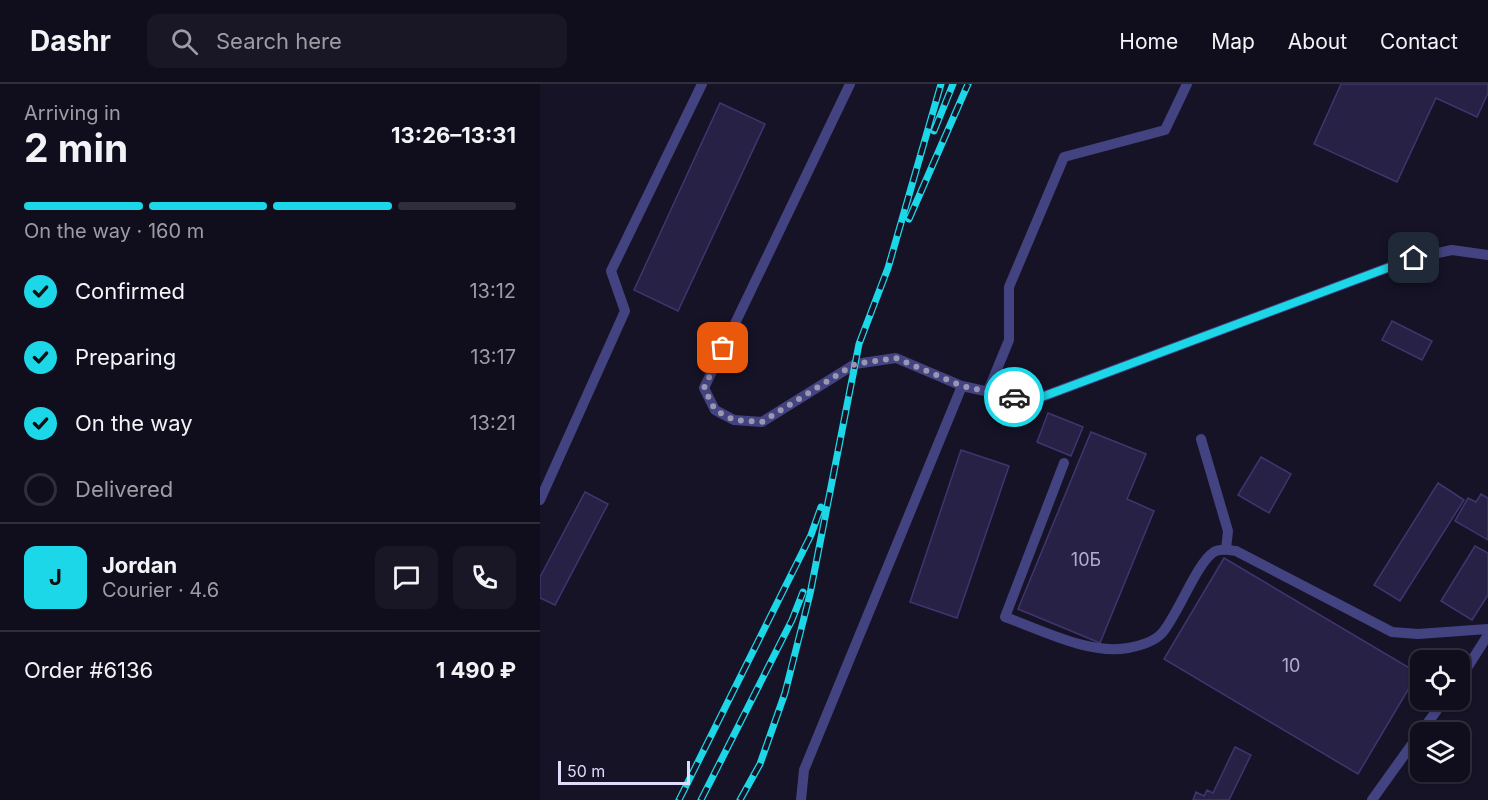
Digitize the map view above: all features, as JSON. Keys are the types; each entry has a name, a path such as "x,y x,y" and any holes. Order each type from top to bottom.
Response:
{"lane":[{"path":"540,500 626,311 611,272 702,84"},
{"path":"850,84 704,388 715,410 734,420 762,422 855,364 896,358 962,386 1031,401 1414,258 1452,250 1488,255"},
{"path":"988,391 1009,340 1009,287 1064,157 1165,130 1187,84"},
{"path":"801,800 804,770 962,386"},
{"path":"1201,439 1228,531 1226,549"},
{"path":"1064,463 1005,617 1093,648 1128,648 1148,642 1161,634 1203,565 1214,552 1226,549 1236,551 1392,632 1418,634 1488,629"},
{"path":"1470,663 1488,635"},
{"path":"1372,800 1410,747"}],"building":[{"path":"1341,84 1488,84 1488,93 1477,117 1436,98 1397,182 1314,144"},
{"path":"720,103 765,124 678,311 634,290"},
{"path":"1392,321 1432,341 1422,360 1382,340"},
{"path":"1048,413 1083,427 1071,456 1037,442"},
{"path":"1091,432 1146,454 1127,499 1154,511 1100,643 1018,609"},
{"path":"961,450 1009,466 957,618 910,602"},
{"path":"1261,457 1291,474 1269,513 1238,495"},
{"path":"1438,483 1464,500 1400,601 1374,585"},
{"path":"585,492 608,504 555,605 540,598 540,577"},
{"path":"1481,494 1488,498 1488,540 1455,521 1468,498 1476,502"},
{"path":"1475,546 1488,553 1488,595 1472,620 1441,601"},
{"path":"1224,558 1410,668 1410,686 1358,774 1164,659"},
{"path":"1235,747 1251,755 1229,800 1193,800 1196,792 1204,796 1207,790 1213,793"}],"railway":[{"path":"740,800 760,764 785,693 810,594 859,344 888,268 941,84"},
{"path":"934,131 953,84"},
{"path":"909,219 968,84"},
{"path":"679,800 811,535 821,507"},
{"path":"701,800 792,620 803,592"}],"way so far":[{"path":"723,348 704,388 715,410 734,420 762,422 855,364 896,358 962,386 1014,397"}],"route":[{"path":"1014,397 1031,401 1414,258"}]}
